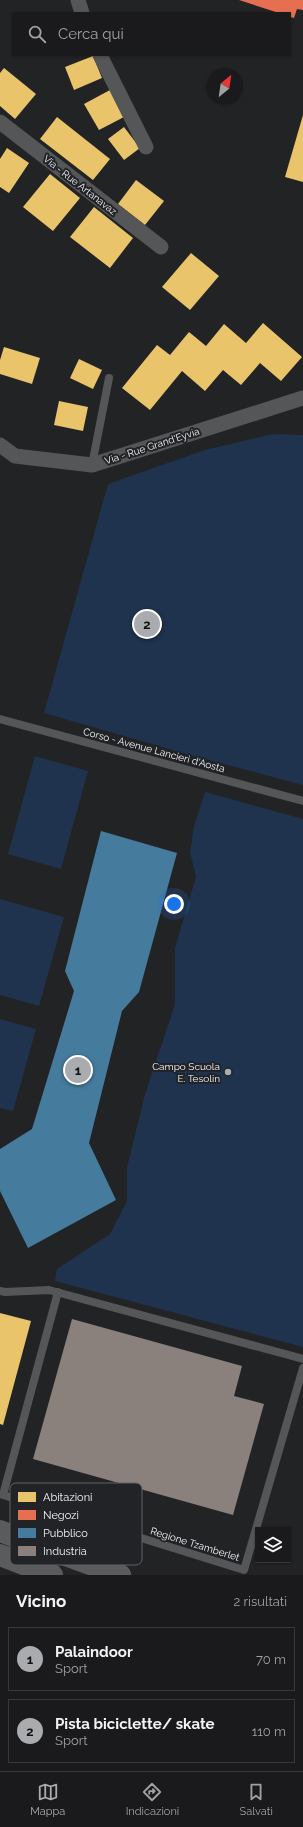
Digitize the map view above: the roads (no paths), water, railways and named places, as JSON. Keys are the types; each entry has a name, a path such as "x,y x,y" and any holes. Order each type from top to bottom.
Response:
{"highway":[{"path":"0,1531 10,1535"},
{"path":"0,1555 10,1559"},
{"path":"26,1565 52,1575"},
{"path":"93,1565 120,1575"}],"street":[{"path":"78,0 82,12"},
{"path":"100,56 146,147"},
{"name":"Via - Rue Artanavaz","path":"0,122 161,247"},
{"name":"Via - Rue Grand'Eyvia","path":"0,445 15,456 92,465 303,398"}],"lane":[{"path":"92,465 109,378"},
{"name":"Corso - Avenue Lancieri d'Aosta","path":"0,719 303,800"},
{"path":"0,1291 50,1290 303,1359"},
{"name":"Regione Tzamberlet","path":"10,1498 2,1495 58,1292"},
{"name":"Regione Tzamberlet","path":"142,1538 244,1570 303,1368"}],"place":[{"name":"Pista biciclette/ skate","path":"147,624"},
{"name":"Palaindoor","path":"78,1070"},
{"name":"Campo Scuola E. Tesolin","path":"228,1072"}]}
